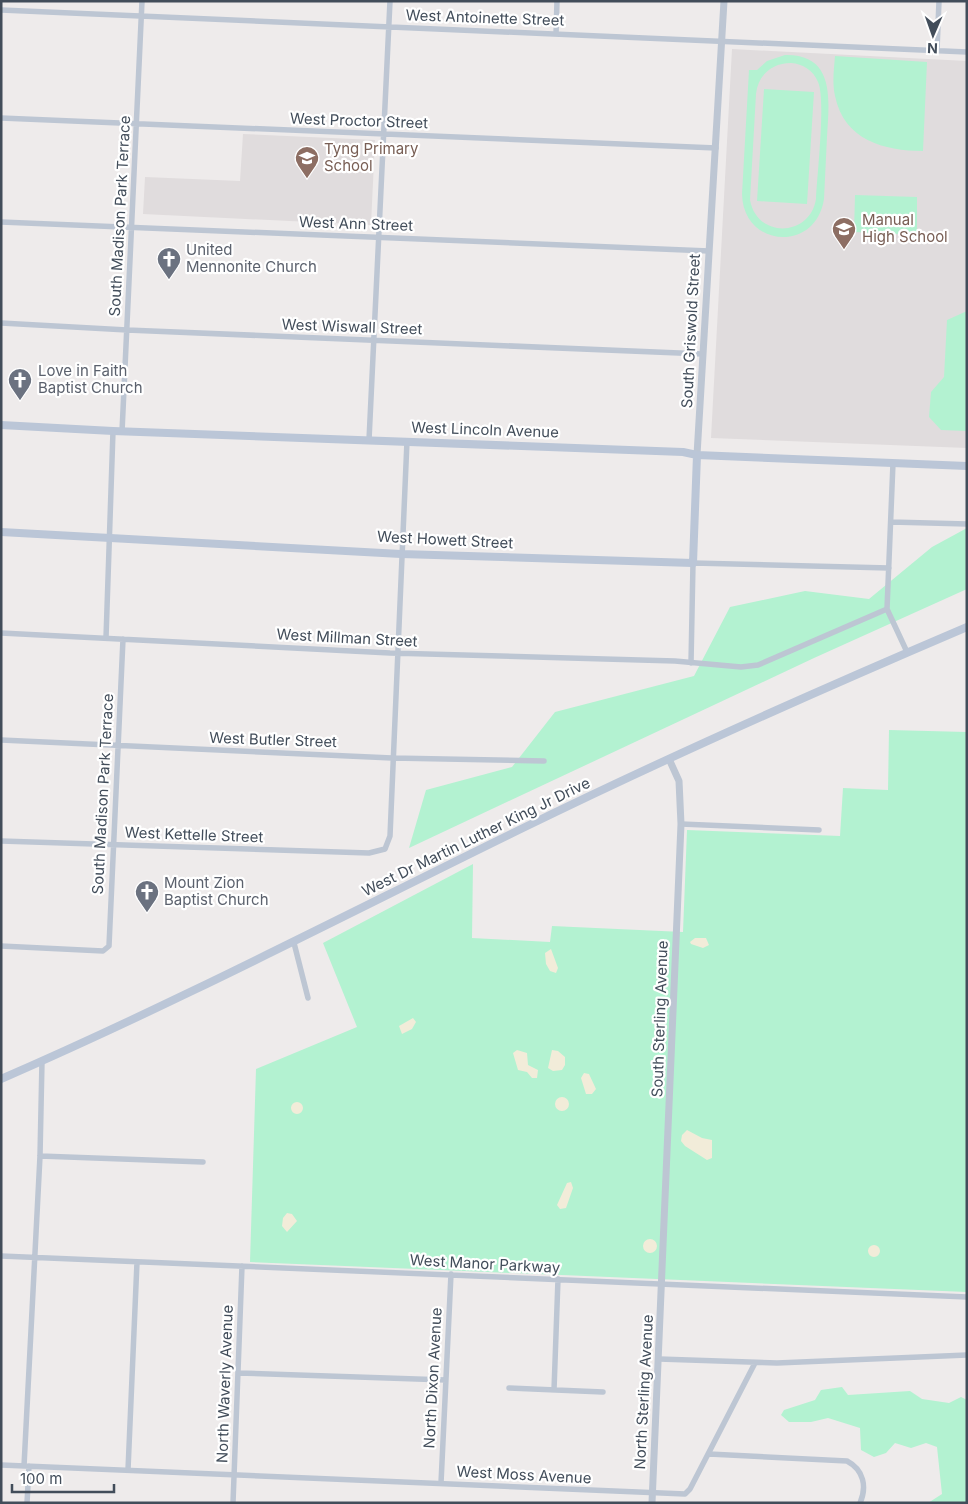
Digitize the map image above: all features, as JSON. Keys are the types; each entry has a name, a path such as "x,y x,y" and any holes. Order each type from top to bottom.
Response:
{"main road":[{"name":"West Lincoln Avenue","path":"1,425 113,432 407,441 967,466"},
{"name":"South Griswold Street","path":"693,563 697,455"},
{"name":"West Howett Street","path":"1,532 401,554 693,563"},
{"name":"West Dr Martin Luther King Jr Drive","path":"1,1079 42,1062 294,943 522,828 669,759 967,627"}],"street":[{"name":"South Madison Park Terrace","path":"122,432 142,1"},
{"path":"369,440 390,1"},
{"path":"556,34 557,1"},
{"name":"South Griswold Street","path":"697,455 724,1"},
{"path":"937,50 939,1"},
{"name":"West Antoinette Street","path":"1,10 967,52"},
{"name":"West Proctor Street","path":"1,118 716,148"},
{"name":"West Ann Street","path":"1,222 709,250"},
{"name":"West Wiswall Street","path":"1,323 374,341 703,354"},
{"path":"106,638 113,432"},
{"path":"392,758 407,441"},
{"path":"893,463 887,609 907,652"},
{"path":"891,522 967,524"},
{"name":"South Griswold Street","path":"691,663 693,563"},
{"name":"West Howett Street","path":"693,563 889,568"},
{"name":"West Millman Street","path":"1,633 398,654 691,663 741,667 758,665 887,609"},
{"name":"South Madison Park Terrace","path":"1,946 107,950 109,946 123,639"},
{"name":"West Butler Street","path":"1,740 392,758 544,761"},
{"name":"West Kettelle Street","path":"1,841 370,853 385,849 390,839 392,758"},
{"name":"South Sterling Avenue","path":"663,1283 681,824 679,781 669,759"},
{"path":"681,824 819,830"},
{"path":"294,943 308,998"},
{"path":"27,1503 26,1466 40,1156 42,1062"},
{"path":"40,1156 203,1162"},
{"name":"West Manor Parkway","path":"1,1256 967,1297"},
{"path":"128,1470 137,1262"},
{"name":"North Waverly Avenue","path":"232,1503 242,1266"},
{"name":"North Dixon Avenue","path":"441,1483 451,1274"},
{"path":"554,1390 558,1280"},
{"name":"North Sterling Avenue","path":"652,1503 663,1283"},
{"path":"659,1359 755,1363 967,1355"},
{"name":"West Moss Avenue","path":"1,1465 685,1494 690,1489 709,1454 755,1363"},
{"path":"238,1373 446,1380"},
{"path":"509,1388 603,1392"},
{"path":"709,1454 847,1461 862,1476 865,1490 860,1503"}],"shaded area":[{"name":"Manual High School","path":"732,49 967,61 967,448 711,438"},
{"name":"Tyng Primary School","path":"243,134 375,140 371,225 143,214 145,177 240,181"}],"green space":[{"path":"785,55 802,57 813,62 821,71 826,82 828,95 824,199 818,217 808,229 795,235 780,237 766,234 754,225 745,212 742,194 749,70 757,70 767,61","holes":["795,64 803,66 810,71 816,78 820,91 821,120 816,199 812,212 804,221 794,226 772,227 762,222 755,213 750,200 756,94 757,87 767,71 778,65"]},
{"path":"835,56 927,62 923,151 894,149 880,145 857,133 847,123 840,111 834,91"},
{"path":"764,89 814,92 807,204 757,201"},
{"path":"855,195 917,197 917,235 854,232"},
{"path":"967,311 967,431 941,430 929,417 931,392 944,377 947,320"},
{"path":"967,528 967,589 814,658 409,848 426,790 512,767 555,712 694,676 730,607 805,591 869,599 932,547"},
{"path":"889,730 967,732 967,1292 250,1262 256,1069 357,1027 323,943 473,864 472,938 550,942 552,926 683,932 687,830 840,836 843,788 888,790"},
{"path":"842,1387 848,1395 910,1391 922,1399 949,1403 961,1397 967,1400 967,1503 928,1503 942,1494 937,1447 926,1443 911,1448 895,1443 886,1453 874,1457 861,1450 860,1428 828,1418 811,1422 789,1422 781,1415 784,1410 815,1400 821,1390"}],"sand":[{"path":"695,938 706,938 709,945 703,948 691,944 690,942"},
{"path":"551,949 558,968 556,973 550,971 546,964 545,953"},
{"path":"413,1018 416,1022 412,1029 402,1034 399,1026"},
{"path":"517,1050 527,1053 528,1065 538,1070 537,1078 532,1078 527,1072 518,1070 513,1053"},
{"path":"552,1050 558,1051 565,1057 565,1065 562,1070 553,1071 548,1068"},
{"path":"584,1073 589,1074 596,1089 592,1094 586,1094 581,1078"},
{"path":"559,1097 565,1097 569,1104 565,1111 559,1111 555,1107 555,1101"},
{"path":"295,1102 299,1102 303,1108 299,1114 295,1114 291,1110 291,1106"},
{"path":"687,1130 702,1138 712,1140 712,1158 707,1160 685,1146 681,1141 682,1135"},
{"path":"571,1182 573,1188 566,1208 560,1209 557,1205 567,1183"},
{"path":"287,1213 292,1214 297,1221 287,1232 282,1226 283,1218"},
{"path":"650,1239 655,1241 657,1246 655,1251 650,1253 645,1251 643,1246 645,1241"},
{"path":"874,1245 880,1251 874,1257 868,1251"}],"place":[{"name":"Tyng Primary School","path":"307,179"},
{"name":"Manual High School","path":"844,250"},
{"name":"United Mennonite Church","path":"169,280"},
{"name":"Love in Faith Baptist Church","path":"20,401"},
{"name":"Mount Zion Baptist Church","path":"147,913"}]}
